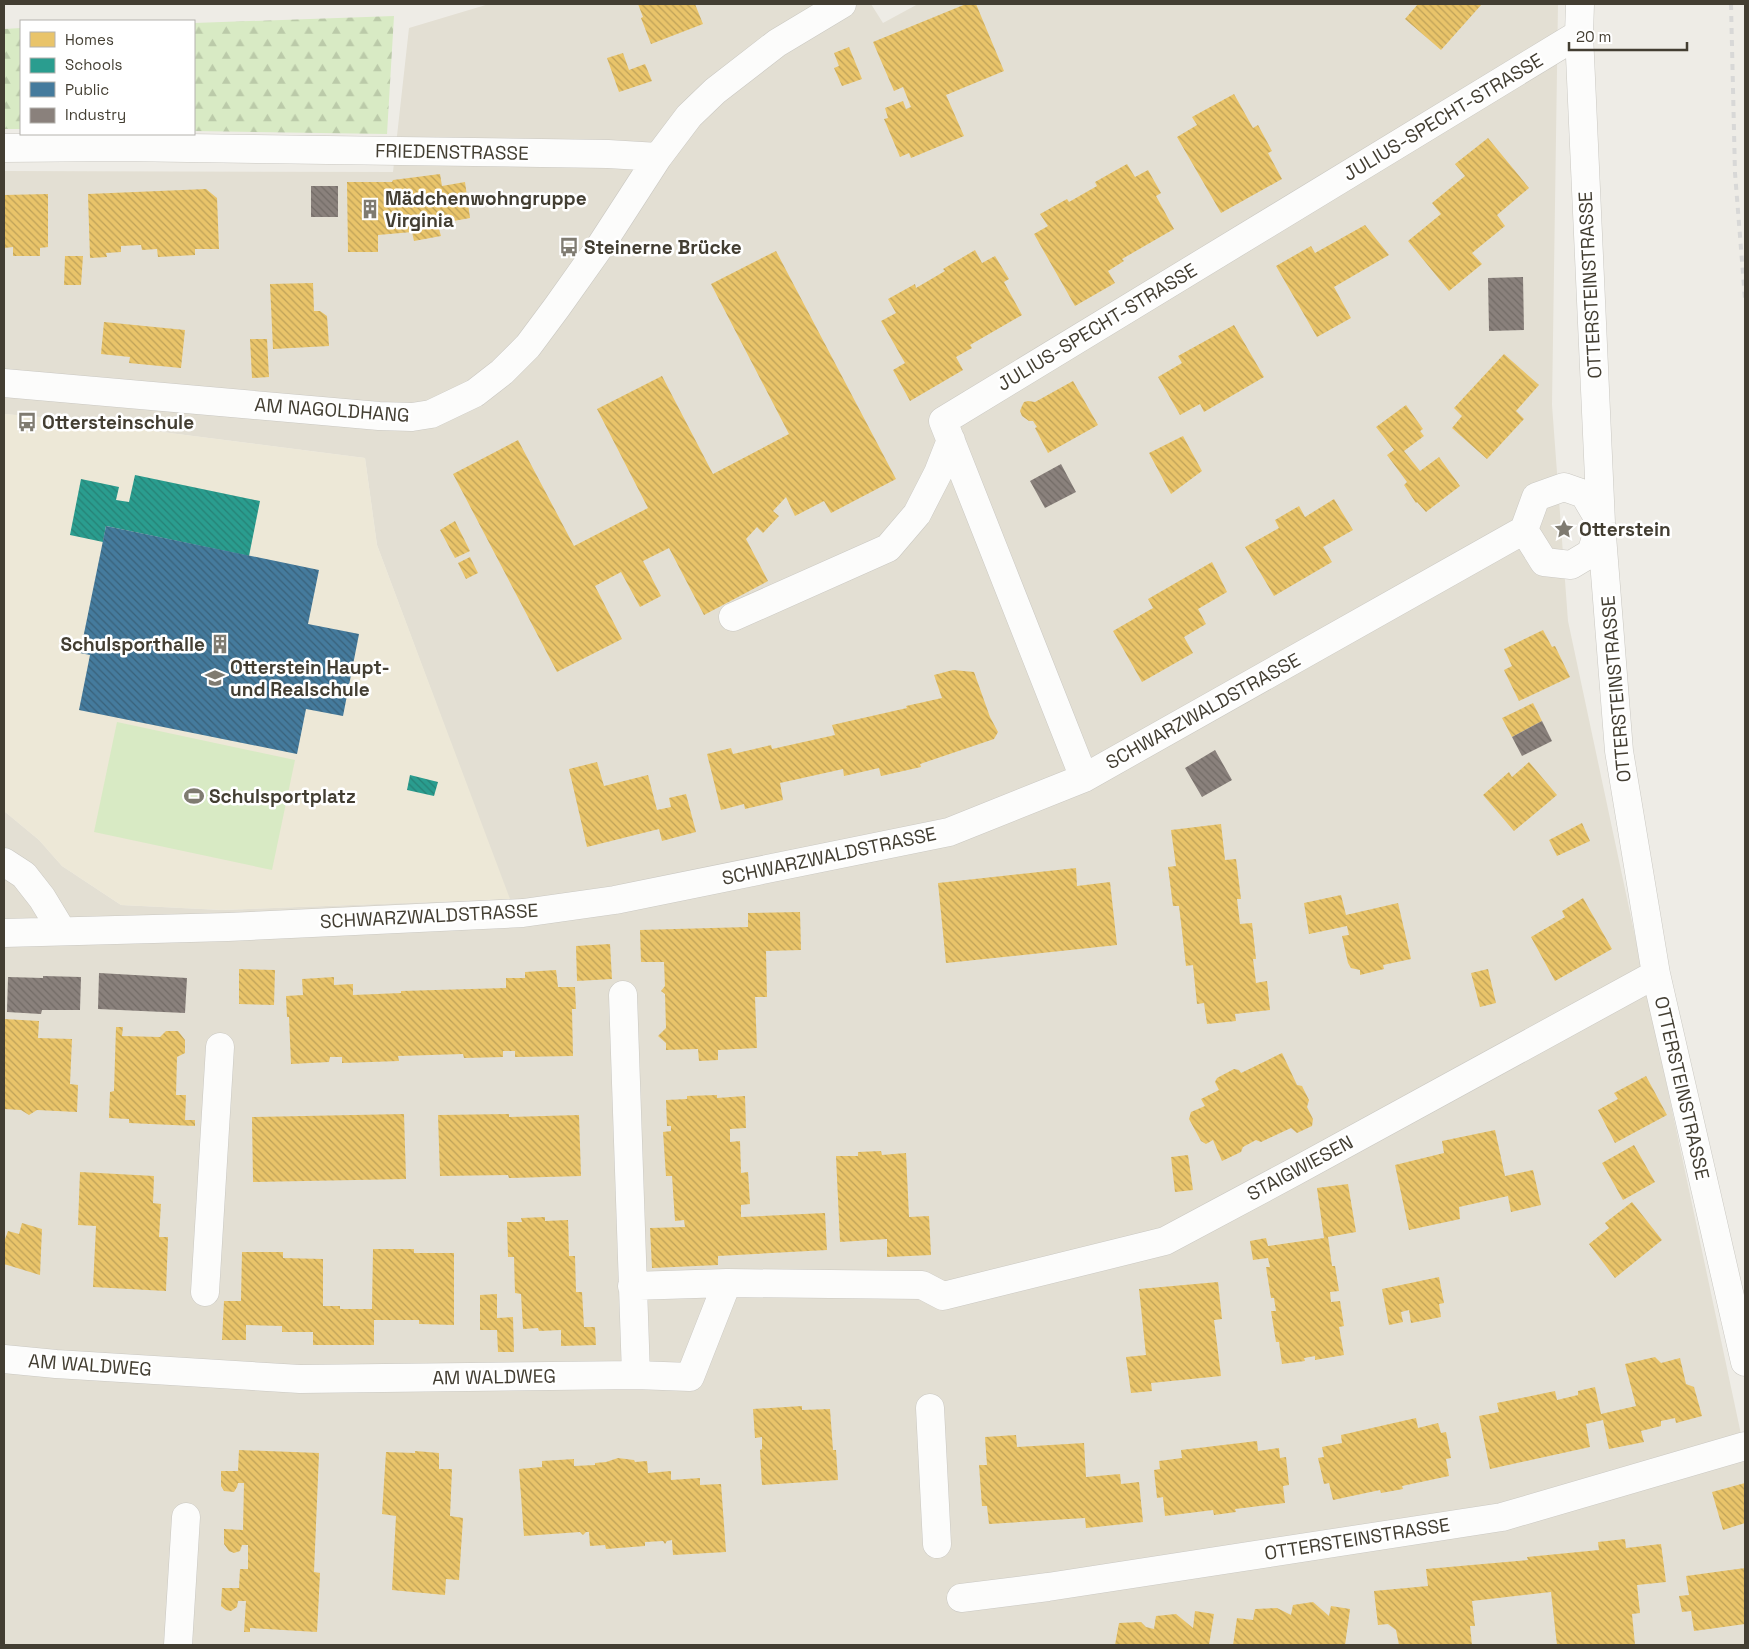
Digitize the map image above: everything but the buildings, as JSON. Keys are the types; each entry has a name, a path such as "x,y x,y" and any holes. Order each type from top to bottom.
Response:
{"street":[{"path":"658,157 689,116 715,91 776,43 842,4"},
{"name":"OTTERSTEINSTRASSE","path":"1580,4 1579,34 1601,523 1618,751 1656,974 1745,1362"},
{"name":"JULIUS-SPECHT-STRASSE","path":"1084,778 943,421 1579,34"},
{"name":"FRIEDENSTRASSE","path":"4,148 139,147 608,154 658,157"},
{"name":"AM NAGOLDHANG","path":"4,383 379,416 431,414 475,393 502,372 528,346 601,246 658,157"},
{"path":"733,617 888,548 917,514 938,473 950,440"},
{"path":"1564,488 1584,494 1601,523 1591,553 1571,565 1544,562 1524,530 1536,497 1564,488"},
{"name":"SCHWARZWALDSTRASSE","path":"4,932 228,927 523,912 615,900 949,832 1084,778 1524,530"},
{"path":"4,862 24,875 42,898 62,931"},
{"name":"STAIGWIESEN","path":"727,1283 922,1285 942,1296 1165,1241 1656,974"},
{"path":"623,996 636,1375"},
{"path":"205,1292 220,1047"},
{"path":"632,1286 727,1283"},
{"name":"AM WALDWEG","path":"4,1359 300,1379 636,1375 690,1377 727,1283"},
{"path":"930,1408 937,1544"},
{"name":"OTTERSTEINSTRASSE","path":"961,1598 1048,1587 1502,1517 1745,1446"},
{"path":"178,1645 186,1516"}],"shaded area":[{"path":"489,4 871,4 883,23 918,4 1558,4 1552,405 1568,621 1745,1453 1745,1645 4,1645 4,811 39,840 62,866 121,905 222,910 509,899 377,545 365,458 52,418 4,414 4,171 393,172 409,28"},
{"name":"Otterstein Haupt- und Realschule","path":"4,414 52,418 365,458 377,545 510,899 222,910 121,905 62,866 39,840 4,811"}],"green space":[{"path":"394,16 387,134 195,131 195,23"},
{"path":"20,28 20,129 4,129 4,29"},
{"name":"Schulsportplatz","path":"117,722 295,760 272,870 94,832"}],"railway":[{"path":"1731,4 1735,173 1745,299"}],"place":[{"name":"Mädchenwohngruppe Virginia","path":"370,209"},
{"name":"Steinerne Brücke","path":"569,247"},
{"name":"Ottersteinschule","path":"27,422"},
{"name":"Otterstein","path":"1564,529"},
{"name":"Schulsporthalle","path":"220,644"},
{"name":"Otterstein Haupt- und Realschule","path":"215,678"},
{"name":"Schulsportplatz","path":"194,796"}]}
